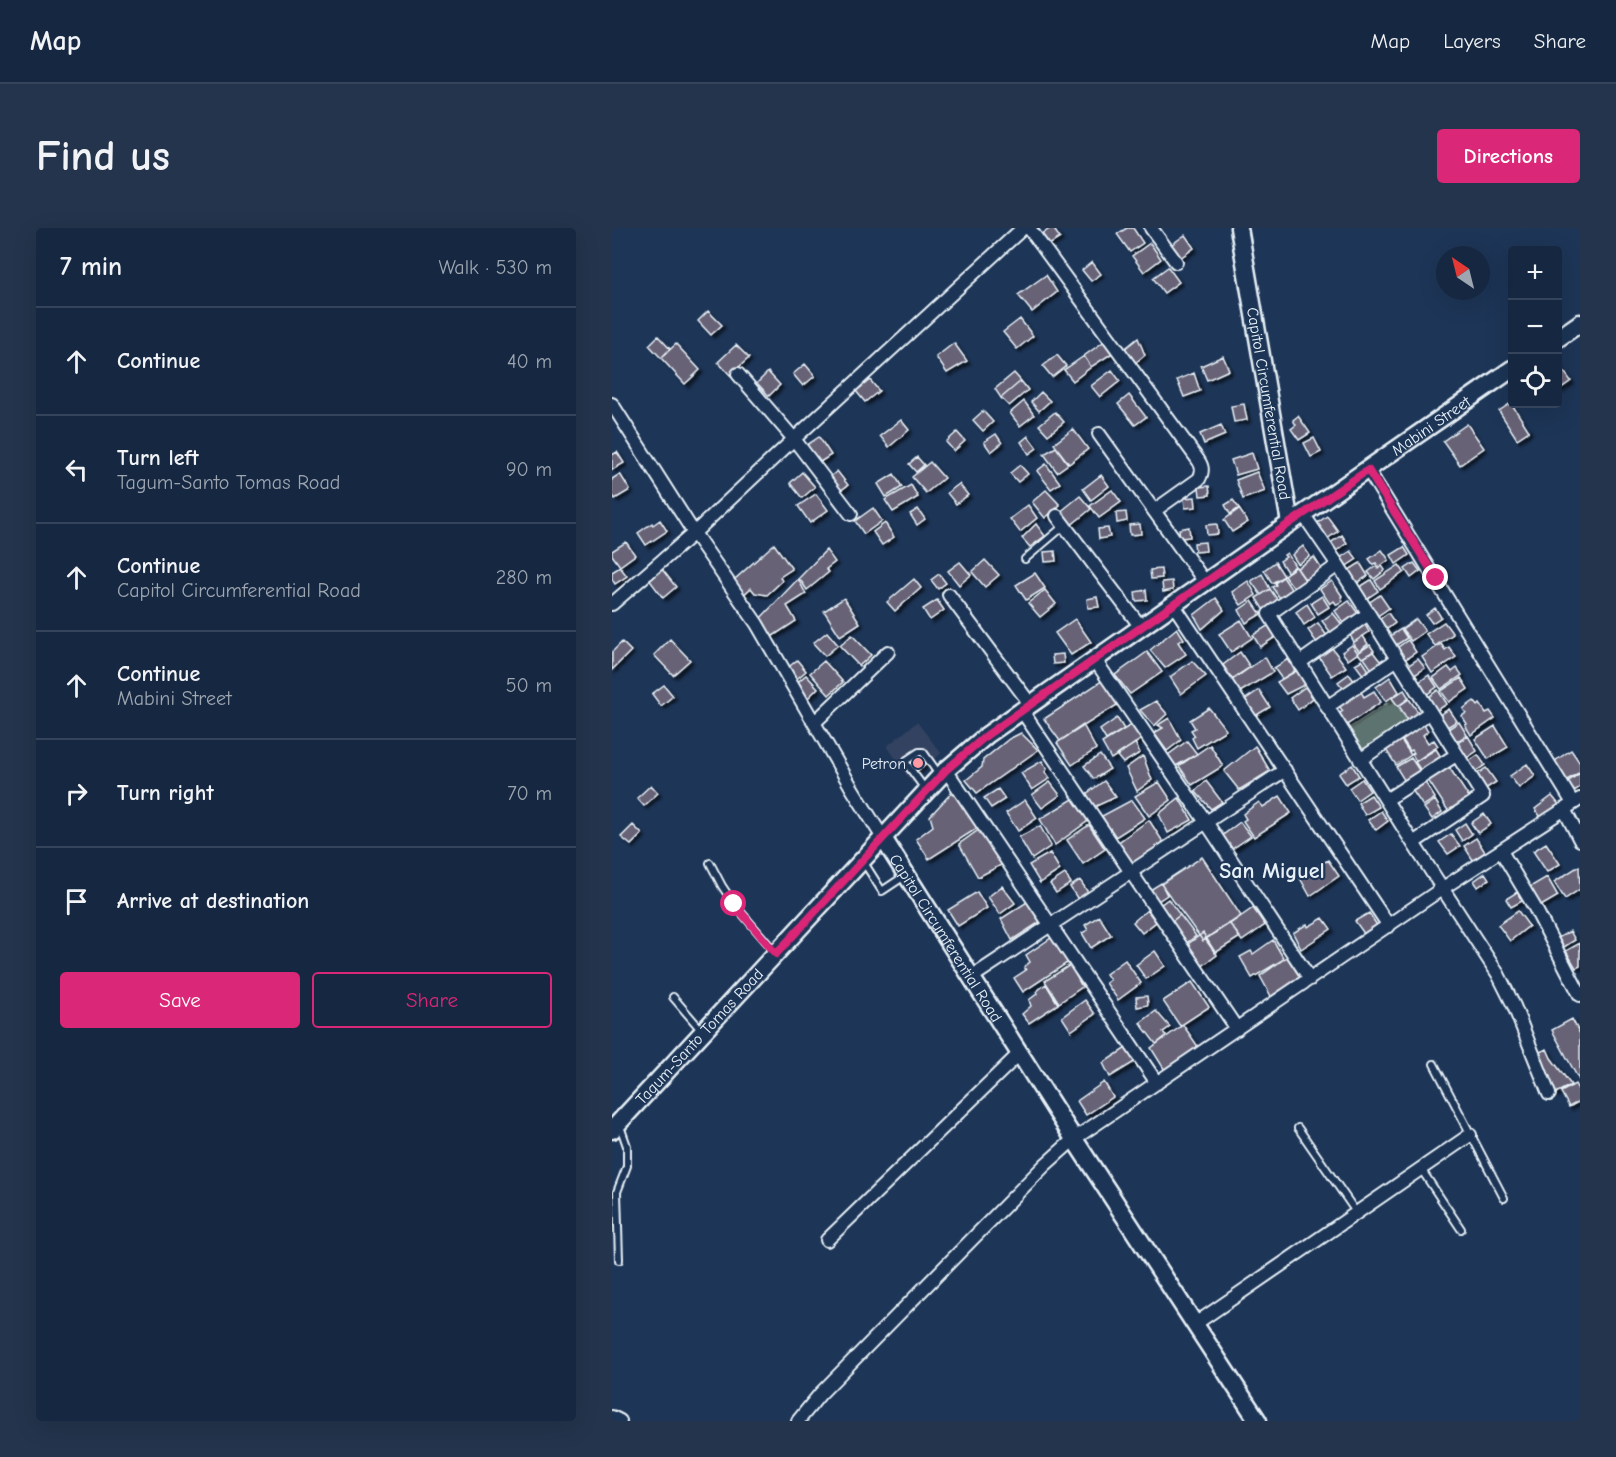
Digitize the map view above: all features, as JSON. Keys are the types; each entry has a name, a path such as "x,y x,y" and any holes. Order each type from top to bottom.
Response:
{"main road":[{"name":"Capitol Circumferential Road","path":"1239,228 1296,518 973,747 943,773 883,838 1074,1139 1258,1421"},
{"path":"1562,336 1580,323"},
{"name":"Mabini Street","path":"1296,518 1508,372"},
{"name":"Tagum-Santo Tomas Road","path":"615,1126 883,838"}],"street":[{"path":"612,604 694,533 1023,228"},
{"path":"1029,228 1203,468 1200,479 1154,511"},
{"path":"1150,228 1176,262"},
{"path":"738,374 794,439 851,514"},
{"path":"612,405 694,533 757,624 883,838"},
{"path":"1099,434 1205,582"},
{"path":"1368,470 1572,804 1580,840"},
{"path":"1296,518 1338,565 1483,796 1413,843"},
{"path":"1061,520 1141,627"},
{"path":"1338,565 1269,614 1498,974 1514,1006 1549,1094"},
{"path":"949,595 1237,1029"},
{"path":"1173,604 1389,926"},
{"path":"1299,663 1368,614"},
{"path":"814,723 888,652"},
{"path":"1095,660 1310,979"},
{"path":"1327,707 1396,660"},
{"path":"1360,760 1429,713"},
{"path":"1386,800 1456,755"},
{"path":"972,978 1285,770"},
{"path":"943,773 1051,925 1157,1083"},
{"path":"798,1421 820,1394 1044,1165 1074,1139 1443,888 1572,804"},
{"path":"1501,851 1535,908 1580,995"},
{"path":"827,1240 1020,1053"},
{"path":"1195,1324 1470,1135"},
{"path":"612,1417 620,1421"}],"lane":[{"path":"1025,559 1061,520"},
{"path":"926,791 906,764 907,760 922,752 943,773"},
{"path":"862,860 882,891 906,875"},
{"path":"710,863 734,904 776,954"},
{"path":"674,997 704,1032"},
{"path":"1434,1064 1504,1198"},
{"path":"615,1126 627,1146 627,1166 617,1192 619,1260"},
{"path":"1298,1128 1356,1212"},
{"path":"1421,1168 1461,1229"}],"shaded area":[{"path":"917,722 941,753 912,783 887,746"}],"green space":[{"path":"1393,699 1408,722 1364,751 1349,728"}],"building":[{"path":"1051,228 1060,238 1046,247 1039,236"},
{"path":"1127,228 1133,228 1143,243 1130,252 1117,234"},
{"path":"1185,235 1194,248 1180,258 1171,245"},
{"path":"1150,243 1161,259 1144,272 1132,256"},
{"path":"1092,262 1101,274 1091,281 1082,270"},
{"path":"1168,267 1179,282 1164,293 1153,278"},
{"path":"1046,275 1057,292 1032,312 1018,295"},
{"path":"708,311 722,325 711,335 698,321"},
{"path":"1020,319 1033,336 1017,349 1003,332"},
{"path":"658,336 670,349 661,358 649,345"},
{"path":"1138,338 1145,355 1134,364 1123,350"},
{"path":"1106,340 1114,352 1091,367 1084,356"},
{"path":"954,343 967,361 947,373 936,357"},
{"path":"676,344 700,370 685,384 661,358"},
{"path":"736,345 749,358 730,375 718,362"},
{"path":"1057,355 1066,366 1052,377 1043,366"},
{"path":"1084,356 1091,367 1073,381 1064,370"},
{"path":"1223,356 1229,370 1207,380 1201,366"},
{"path":"805,364 815,376 803,386 793,374"},
{"path":"1562,369 1571,381 1562,387"},
{"path":"1112,370 1120,381 1100,397 1091,386"},
{"path":"768,372 780,385 769,396 757,383"},
{"path":"1014,373 1021,381 1001,398 995,389"},
{"path":"1194,373 1200,391 1184,397 1177,380"},
{"path":"870,380 879,391 865,402 856,391"},
{"path":"1021,381 1028,390 1009,406 1001,398"},
{"path":"1041,392 1050,401 1039,411 1031,402"},
{"path":"1129,395 1146,417 1135,425 1118,404"},
{"path":"1024,401 1034,415 1020,426 1010,413"},
{"path":"1244,404 1247,420 1234,422 1231,406"},
{"path":"1508,405 1508,408 1514,408 1529,431 1517,439 1499,411"},
{"path":"983,411 993,422 983,431 973,420"},
{"path":"1055,412 1064,422 1048,435 1039,425"},
{"path":"1298,416 1310,433 1299,440 1291,429 1296,425 1293,420"},
{"path":"901,420 909,430 889,447 880,436"},
{"path":"1467,424 1484,448 1460,465 1443,441"},
{"path":"1221,425 1225,435 1204,444 1200,434"},
{"path":"1073,429 1088,449 1069,464 1054,444"},
{"path":"957,432 965,441 954,451 946,442"},
{"path":"996,434 1002,443 991,452 984,442"},
{"path":"1028,436 1037,448 1029,454 1021,442"},
{"path":"819,437 831,455 817,464 804,447"},
{"path":"1314,438 1321,452 1311,457 1304,443"},
{"path":"1056,447 1068,464 1057,472 1044,454"},
{"path":"617,452 624,463 612,470 612,455"},
{"path":"1252,453 1257,469 1236,475 1231,460"},
{"path":"917,457 924,465 916,472 909,464"},
{"path":"930,462 944,478 926,493 912,477"},
{"path":"1046,464 1060,483 1051,489 1037,471"},
{"path":"1020,465 1028,474 1018,482 1010,473"},
{"path":"837,471 848,485 840,491 829,478"},
{"path":"802,472 815,487 802,498 790,483"},
{"path":"1257,472 1265,491 1243,499 1236,480"},
{"path":"620,474 630,490 615,499 612,494 612,479"},
{"path":"894,474 902,487 886,497 878,484"},
{"path":"1101,475 1109,486 1091,500 1083,489"},
{"path":"959,484 968,495 956,504 947,493"},
{"path":"911,485 918,497 893,512 885,500"},
{"path":"1209,486 1210,495 1200,496 1199,487"},
{"path":"1046,490 1060,505 1045,518 1032,502"},
{"path":"1112,490 1121,502 1099,518 1090,506"},
{"path":"816,494 828,510 810,523 798,506"},
{"path":"1080,496 1091,509 1070,526 1059,513"},
{"path":"1195,497 1196,507 1185,508 1184,498"},
{"path":"1233,500 1239,508 1230,514 1225,505"},
{"path":"1028,505 1037,518 1020,532 1010,519"},
{"path":"873,508 882,521 864,534 855,521"},
{"path":"918,509 925,519 917,525 910,514"},
{"path":"1239,509 1248,522 1232,532 1224,520"},
{"path":"1126,512 1127,521 1117,523 1116,513"},
{"path":"1327,516 1338,531 1327,539 1316,524"},
{"path":"660,520 667,531 646,545 638,533"},
{"path":"885,523 894,537 882,545 873,532"},
{"path":"1036,524 1045,536 1030,547 1022,538"},
{"path":"1140,524 1141,534 1130,535 1129,525"},
{"path":"1217,524 1218,534 1207,535 1206,525"},
{"path":"1189,527 1190,537 1180,538 1179,529"},
{"path":"1108,528 1110,537 1099,539 1098,529"},
{"path":"1342,535 1347,543 1335,552 1329,544"},
{"path":"626,542 635,555 620,566 612,555 612,551"},
{"path":"1205,542 1206,551 1195,552 1194,543"},
{"path":"774,544 792,569 780,577 782,581 767,595 755,593 751,588 743,595 734,580"},
{"path":"1303,546 1310,556 1298,564 1292,555"},
{"path":"1404,547 1409,555 1396,564 1391,555"},
{"path":"826,550 835,562 826,569 829,572 807,590 799,578"},
{"path":"1382,550 1389,560 1379,567 1369,559"},
{"path":"1055,551 1056,561 1045,562 1044,552"},
{"path":"1351,551 1357,559 1345,567 1340,558"},
{"path":"1287,553 1295,566 1287,572 1280,561 1286,557 1284,555"},
{"path":"1314,557 1324,573 1308,584 1297,568"},
{"path":"985,560 999,575 985,587 972,572"},
{"path":"960,562 971,575 959,585 948,571"},
{"path":"1275,562 1284,576 1272,583 1264,570"},
{"path":"1360,563 1368,576 1354,585 1346,572"},
{"path":"1414,563 1420,571 1411,578 1405,569"},
{"path":"1399,565 1404,572 1380,589 1375,581"},
{"path":"1376,566 1378,569 1382,566 1385,570 1374,579 1368,572"},
{"path":"620,567 627,576 615,584 612,572"},
{"path":"1296,567 1307,583 1296,591 1284,575"},
{"path":"661,568 676,587 663,598 648,578"},
{"path":"1161,569 1162,578 1151,579 1150,570"},
{"path":"1035,573 1045,588 1026,600 1016,585"},
{"path":"939,574 946,583 938,589 931,580"},
{"path":"1262,574 1270,589 1261,595 1251,581"},
{"path":"1283,577 1293,592 1282,601 1272,587"},
{"path":"798,579 806,594 787,606 796,621 767,640 756,623"},
{"path":"914,579 921,588 895,611 887,602"},
{"path":"1371,580 1378,591 1366,599 1358,588"},
{"path":"1172,581 1173,590 1163,592 1162,582"},
{"path":"1248,581 1256,595 1241,605 1232,592"},
{"path":"1332,581 1342,596 1343,601 1337,605 1334,601 1330,604 1320,589"},
{"path":"1270,589 1279,602 1265,612 1256,598"},
{"path":"1045,590 1056,604 1040,617 1028,603"},
{"path":"1146,590 1147,600 1136,601 1135,592"},
{"path":"1380,595 1389,608 1376,617 1367,604"},
{"path":"1322,596 1329,607 1318,614 1311,603"},
{"path":"1097,597 1099,607 1088,608 1087,599"},
{"path":"844,598 860,623 840,636 824,611"},
{"path":"1216,598 1224,610 1202,629 1194,615"},
{"path":"937,600 944,610 930,620 923,609"},
{"path":"1252,601 1261,614 1246,623 1239,610"},
{"path":"1349,601 1359,615 1345,625 1335,611"},
{"path":"1307,604 1315,617 1304,625 1296,612"},
{"path":"1435,608 1441,617 1432,623 1426,615"},
{"path":"1333,613 1343,626 1332,634 1322,621"},
{"path":"1388,613 1395,623 1383,632 1376,622"},
{"path":"1075,619 1091,642 1071,655 1055,633"},
{"path":"1416,619 1425,631 1411,641 1402,629"},
{"path":"1241,620 1252,638 1231,652 1219,634"},
{"path":"1444,622 1453,634 1435,646 1426,634"},
{"path":"1318,623 1327,636 1317,643 1308,630"},
{"path":"1269,625 1277,636 1260,647 1253,635"},
{"path":"1365,625 1369,632 1354,642 1350,635"},
{"path":"1177,628 1184,639 1178,642 1186,654 1165,668 1150,650"},
{"path":"1401,629 1407,638 1393,647 1387,638"},
{"path":"827,632 838,645 825,656 813,643"},
{"path":"852,635 871,655 859,666 840,646"},
{"path":"1363,636 1368,644 1359,651 1353,643"},
{"path":"670,639 690,660 673,675 654,655"},
{"path":"1408,640 1416,652 1403,661 1394,650"},
{"path":"622,642 631,651 612,670 612,652"},
{"path":"1441,644 1445,650 1449,647 1456,657 1432,673 1422,657"},
{"path":"1352,645 1358,653 1348,660 1342,652"},
{"path":"1370,645 1374,651 1362,658 1358,653"},
{"path":"1332,648 1346,667 1332,676 1319,657"},
{"path":"1147,652 1162,672 1130,694 1115,675"},
{"path":"1240,652 1250,667 1232,679 1223,665"},
{"path":"1373,652 1380,661 1383,659 1387,665 1375,674 1364,658"},
{"path":"1063,654 1064,663 1053,664 1052,655"},
{"path":"1265,657 1273,672 1240,692 1231,681"},
{"path":"1288,659 1295,671 1282,679 1274,668"},
{"path":"1418,659 1425,668 1413,676 1406,667"},
{"path":"797,660 806,671 793,682 784,671"},
{"path":"1362,660 1370,672 1364,676 1355,664"},
{"path":"824,661 843,682 829,695 810,673"},
{"path":"1192,661 1206,676 1181,694 1170,677"},
{"path":"1448,667 1452,672 1457,668 1462,675 1441,689 1433,678"},
{"path":"1298,670 1306,684 1286,694 1277,682"},
{"path":"1349,674 1358,686 1344,695 1341,690 1343,688 1338,682"},
{"path":"806,675 818,688 808,698 795,684"},
{"path":"1429,675 1437,687 1423,697 1415,685"},
{"path":"1390,677 1399,692 1386,701 1376,687"},
{"path":"1461,678 1468,689 1449,702 1441,691"},
{"path":"1103,680 1117,705 1060,741 1044,719"},
{"path":"664,685 673,696 661,706 652,694"},
{"path":"1305,687 1313,698 1298,710 1290,698"},
{"path":"1259,690 1270,707 1255,716 1243,701"},
{"path":"1404,690 1409,698 1398,706 1392,698"},
{"path":"1438,690 1447,704 1436,711 1427,698"},
{"path":"1374,691 1381,702 1345,726 1337,715 1343,711 1339,706 1361,692 1364,697"},
{"path":"1409,699 1420,715 1409,722 1399,706"},
{"path":"1156,701 1167,714 1154,726 1140,710"},
{"path":"1474,701 1478,706 1480,704 1486,713 1490,711 1495,718 1471,735 1462,716 1466,713 1463,709"},
{"path":"1209,708 1226,730 1197,748 1192,738 1195,736 1191,730 1195,728 1190,720"},
{"path":"1449,709 1457,721 1444,729 1436,717"},
{"path":"1117,718 1124,729 1106,740 1100,730"},
{"path":"1169,718 1181,740 1167,751 1154,733 1163,728 1158,725"},
{"path":"1459,722 1467,735 1451,745 1443,732"},
{"path":"1424,724 1428,731 1423,735 1428,743 1434,740 1438,746 1416,761 1412,754 1414,753 1402,739"},
{"path":"1083,725 1096,749 1072,765 1057,743"},
{"path":"1131,725 1142,739 1111,759 1102,743"},
{"path":"1495,726 1508,747 1488,759 1475,739"},
{"path":"1021,733 1038,750 977,793 966,780 982,767 983,760 1009,739"},
{"path":"1468,736 1477,751 1462,761 1452,747"},
{"path":"1401,740 1411,755 1396,765 1386,750"},
{"path":"1187,741 1197,754 1174,767 1168,755"},
{"path":"1135,743 1140,753 1123,763 1117,756"},
{"path":"1210,745 1223,766 1192,785 1179,766"},
{"path":"1255,746 1270,771 1239,790 1224,771"},
{"path":"1436,749 1444,762 1424,775 1415,762"},
{"path":"1571,750 1580,763 1580,772 1564,782 1552,763"},
{"name":"Petron","path":"920,754 927,763 916,772 909,762"},
{"path":"1100,755 1110,769 1094,779 1084,766"},
{"path":"1478,755 1485,765 1472,774 1465,764"},
{"path":"1143,756 1152,780 1137,791 1126,768"},
{"path":"1411,758 1421,773 1406,783 1396,767"},
{"path":"1042,761 1047,769 1045,772 1050,778 1032,790 1021,773"},
{"path":"1527,764 1535,776 1519,788 1510,776"},
{"path":"1352,765 1359,776 1346,784 1339,774"},
{"path":"1449,767 1470,799 1449,812 1428,780"},
{"path":"1486,768 1496,782 1482,791 1473,777"},
{"path":"1580,773 1580,787 1571,793 1565,784"},
{"path":"1362,779 1370,791 1357,800 1349,788"},
{"path":"1104,781 1116,797 1094,807 1086,794"},
{"path":"1206,781 1222,802 1211,809 1195,791"},
{"path":"1050,782 1060,795 1042,808 1032,795"},
{"path":"1159,782 1171,800 1149,816 1135,796"},
{"path":"1425,782 1435,798 1423,806 1412,790"},
{"path":"651,785 658,793 644,806 637,798"},
{"path":"955,789 979,827 929,859 916,839 933,826 930,816"},
{"path":"998,789 1005,799 991,808 984,798"},
{"path":"1371,795 1379,807 1365,815 1358,803"},
{"path":"1280,796 1291,813 1254,837 1243,821 1246,819 1243,814 1259,802 1263,807"},
{"path":"1552,796 1561,807 1543,820 1535,809"},
{"path":"1179,798 1192,820 1168,833 1159,814"},
{"path":"1073,799 1088,821 1055,845 1040,819"},
{"path":"1025,800 1037,818 1018,831 1006,813"},
{"path":"1132,800 1145,818 1114,838 1102,816"},
{"path":"1435,800 1442,812 1432,819 1424,808"},
{"path":"1381,811 1388,821 1376,830 1368,820"},
{"path":"1484,814 1491,824 1478,833 1471,823"},
{"path":"1149,820 1165,845 1131,866 1116,844"},
{"path":"1240,822 1251,836 1232,849 1223,835"},
{"path":"1465,823 1472,834 1462,841 1455,830"},
{"path":"633,825 642,834 631,845 621,837"},
{"path":"1089,825 1105,849 1083,864 1067,840"},
{"path":"1040,826 1051,846 1032,859 1019,837"},
{"path":"980,829 1003,864 978,877 959,844"},
{"path":"1451,834 1460,846 1448,854 1439,842"},
{"path":"1476,838 1485,852 1473,860 1464,846"},
{"path":"1546,843 1560,864 1547,872 1533,851"},
{"path":"1050,853 1060,870 1040,883 1029,865"},
{"path":"1202,857 1241,916 1203,941 1161,884"},
{"path":"1328,860 1339,876 1310,896 1300,878"},
{"path":"1579,866 1580,889 1565,899 1554,882"},
{"path":"1485,873 1489,879 1478,887 1474,881"},
{"path":"1065,874 1071,883 1056,893 1050,884"},
{"path":"1547,877 1558,896 1541,906 1530,887"},
{"path":"1080,880 1089,894 1079,901 1070,887"},
{"path":"1161,883 1167,895 1158,901 1150,890"},
{"path":"1002,886 1015,903 1000,914 988,897"},
{"path":"977,892 987,908 958,926 948,910"},
{"path":"1517,892 1522,901 1511,907 1506,899"},
{"path":"1168,899 1180,915 1171,922 1160,905"},
{"path":"1027,902 1040,922 1012,940 1001,919"},
{"path":"1253,908 1265,925 1242,941 1230,924"},
{"path":"1147,910 1156,922 1142,933 1133,922"},
{"path":"1518,911 1529,926 1510,941 1498,925"},
{"path":"1369,913 1378,927 1365,935 1355,921"},
{"path":"1180,915 1196,936 1185,944 1171,922"},
{"path":"1099,916 1111,935 1091,948 1082,933 1088,930 1085,925"},
{"path":"1323,918 1331,929 1301,949 1293,933"},
{"path":"1229,923 1240,937 1215,953 1205,939"},
{"path":"1570,931 1575,940 1564,947 1558,938"},
{"path":"1203,933 1217,955 1201,967 1188,944"},
{"path":"1054,936 1070,961 1023,992 1014,978 1026,970 1024,967 1030,962 1026,955"},
{"path":"1273,940 1284,959 1252,978 1240,957 1251,951 1253,954"},
{"path":"1580,943 1580,966 1576,968 1566,951"},
{"path":"1155,951 1165,966 1146,979 1136,965"},
{"path":"1287,957 1302,980 1272,998 1260,976"},
{"path":"1125,960 1141,983 1118,1000 1106,983 1110,980 1106,974"},
{"path":"1070,965 1082,987 1059,1003 1045,981"},
{"path":"1192,982 1209,1007 1180,1026 1163,1001"},
{"path":"1046,984 1058,1004 1029,1023 1022,1014 1031,1006 1029,1000"},
{"path":"1147,996 1148,1005 1137,1007 1136,997"},
{"path":"1085,1000 1095,1014 1071,1031 1062,1017"},
{"path":"1156,1011 1170,1027 1163,1032 1166,1036 1156,1044 1140,1023"},
{"path":"1572,1019 1580,1034 1580,1082 1552,1030"},
{"path":"1183,1025 1199,1048 1166,1072 1151,1048"},
{"path":"1126,1048 1136,1061 1110,1077 1103,1063"},
{"path":"1547,1049 1571,1085 1554,1094 1535,1054"},
{"path":"1104,1082 1113,1097 1086,1115 1077,1101"},
{"path":"1575,1084 1580,1093 1580,1101 1569,1107 1561,1092"}],"place":[{"name":"Petron","path":"918,763"}],"district":[{"name":"San Miguel","path":"1272,870"}],"route":[{"path":"734,904 776,954 946,770 966,752 1205,582 1368,470 1436,578"}]}
